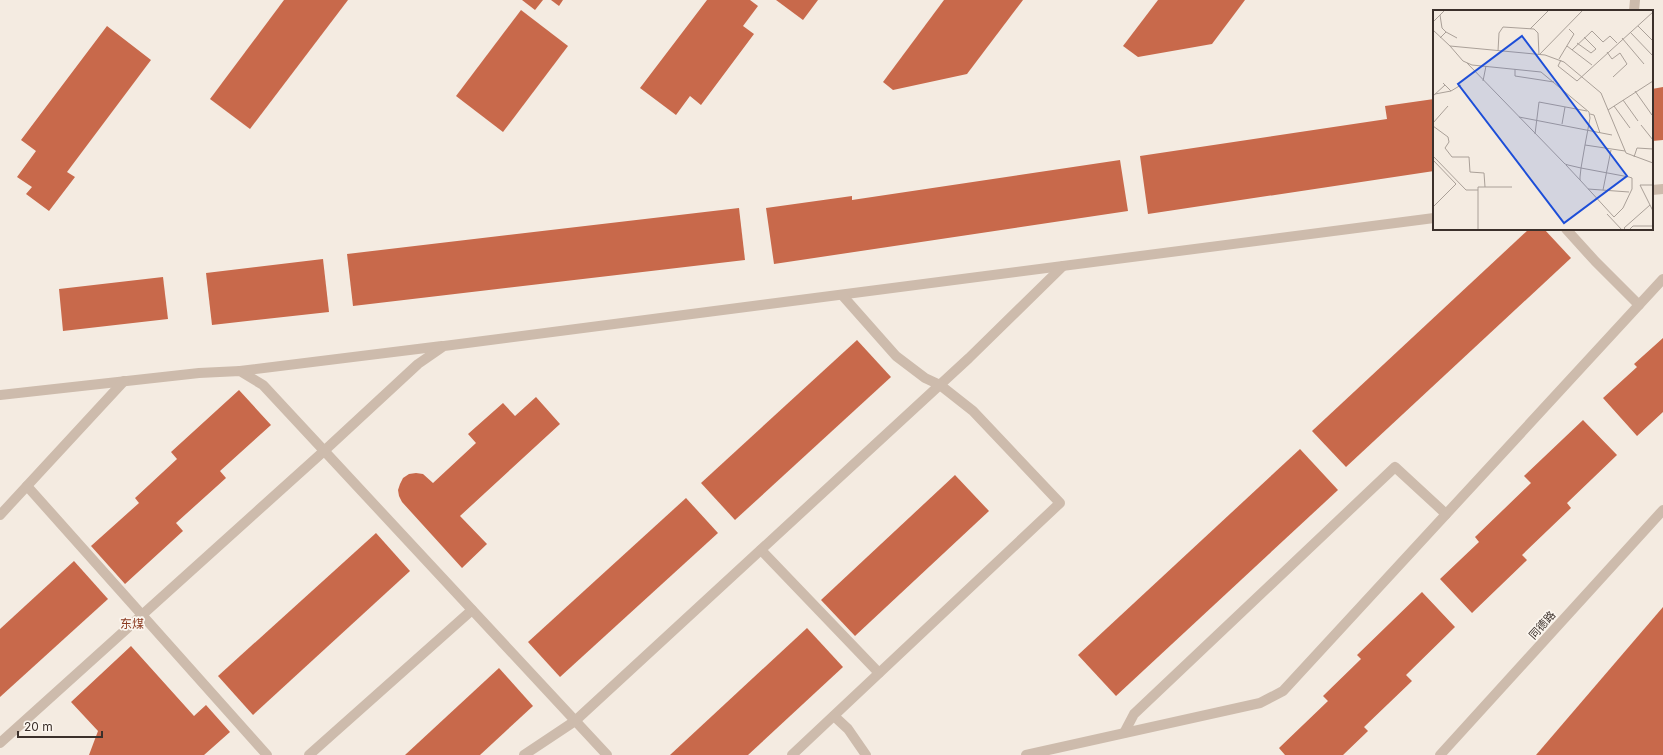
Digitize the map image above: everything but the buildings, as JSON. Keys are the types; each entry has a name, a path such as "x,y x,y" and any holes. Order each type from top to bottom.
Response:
{"street":[{"path":"1634,10 1635,0"},
{"path":"1653,190 1663,189"},
{"path":"0,396 199,373 240,371 444,346 1433,218"},
{"path":"1567,230 1595,261 1639,305"},
{"path":"524,755 575,721 940,385 1063,266"},
{"path":"1026,755 1260,703 1283,691 1663,279"},
{"path":"792,755 1060,503 973,411 940,385 925,378 896,356 842,295"},
{"path":"0,743 324,451 418,364 444,346"},
{"path":"240,371 263,385 607,755"},
{"path":"0,515 124,381"},
{"path":"1124,733 1134,714 1395,467 1446,514"},
{"path":"27,486 141,616 267,755"},
{"name":"同德路","path":"1440,755 1663,510"},
{"path":"762,550 880,673"},
{"path":"309,755 472,610"},
{"path":"834,716 848,729 866,755"}],"district":[{"name":"东煤","path":"132,624"}]}
